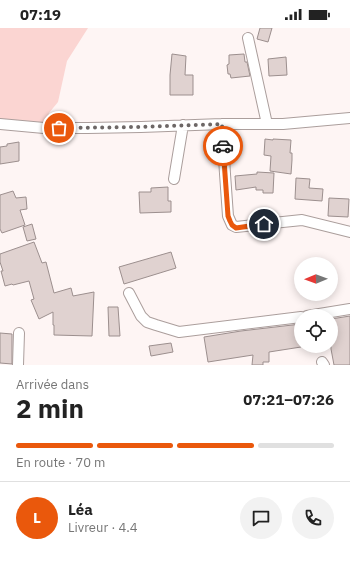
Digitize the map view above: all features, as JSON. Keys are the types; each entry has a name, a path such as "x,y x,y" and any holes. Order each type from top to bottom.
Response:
{"street":[{"path":"248,38 266,124"},
{"path":"0,124 44,128 141,127 222,124 283,124 350,118"},
{"path":"222,124 228,216 232,225 236,228 302,220 350,232"},
{"path":"174,179 183,125"},
{"path":"129,293 147,322 179,332 294,318"},
{"path":"338,311 350,309"},
{"path":"18,365 19,333"}],"shaded area":[{"path":"0,28 88,28 67,61 58,102 49,113 45,126 0,123"}],"building":[{"path":"260,28 272,28 268,42 257,39"},
{"path":"172,54 186,56 185,75 193,75 193,95 170,95"},
{"path":"244,54 250,76 231,78 230,74 228,74 227,65 229,64 229,55"},
{"path":"286,57 287,75 269,76 268,59"},
{"path":"265,139 291,140 291,174 270,171 271,156 264,155"},
{"path":"19,142 19,161 0,164 0,147"},
{"path":"257,172 274,173 273,193 263,193 263,190 256,190 256,187 236,190 235,176 257,174"},
{"path":"296,178 310,179 309,188 323,189 322,201 295,199"},
{"path":"168,187 168,201 171,201 171,212 140,213 139,192 151,192 151,188"},
{"path":"13,191 16,198 26,197 27,209 20,210 25,225 2,233 0,229 0,195"},
{"path":"329,198 349,199 348,217 328,216"},
{"path":"32,224 36,239 27,241 23,227"},
{"path":"34,242 42,263 46,262 54,293 71,288 73,296 94,292 92,336 54,335 53,312 39,319 31,300 34,299 29,281 5,286 1,271 3,271 0,262 0,254"},
{"path":"171,252 176,268 124,284 119,267"},
{"path":"108,307 118,307 120,336 109,336"},
{"path":"350,316 350,365 334,365 332,353 338,353 338,318"},
{"path":"294,325 294,348 269,352 269,362 263,362 263,365 252,365 253,355 208,362 204,337"},
{"path":"0,333 12,334 12,364 0,363"},
{"path":"171,343 173,352 151,356 149,346"}],"way so far":[{"path":"59,128 222,124 223,146"}],"route":[{"path":"223,146 228,216 232,225 236,228 264,224"}]}
